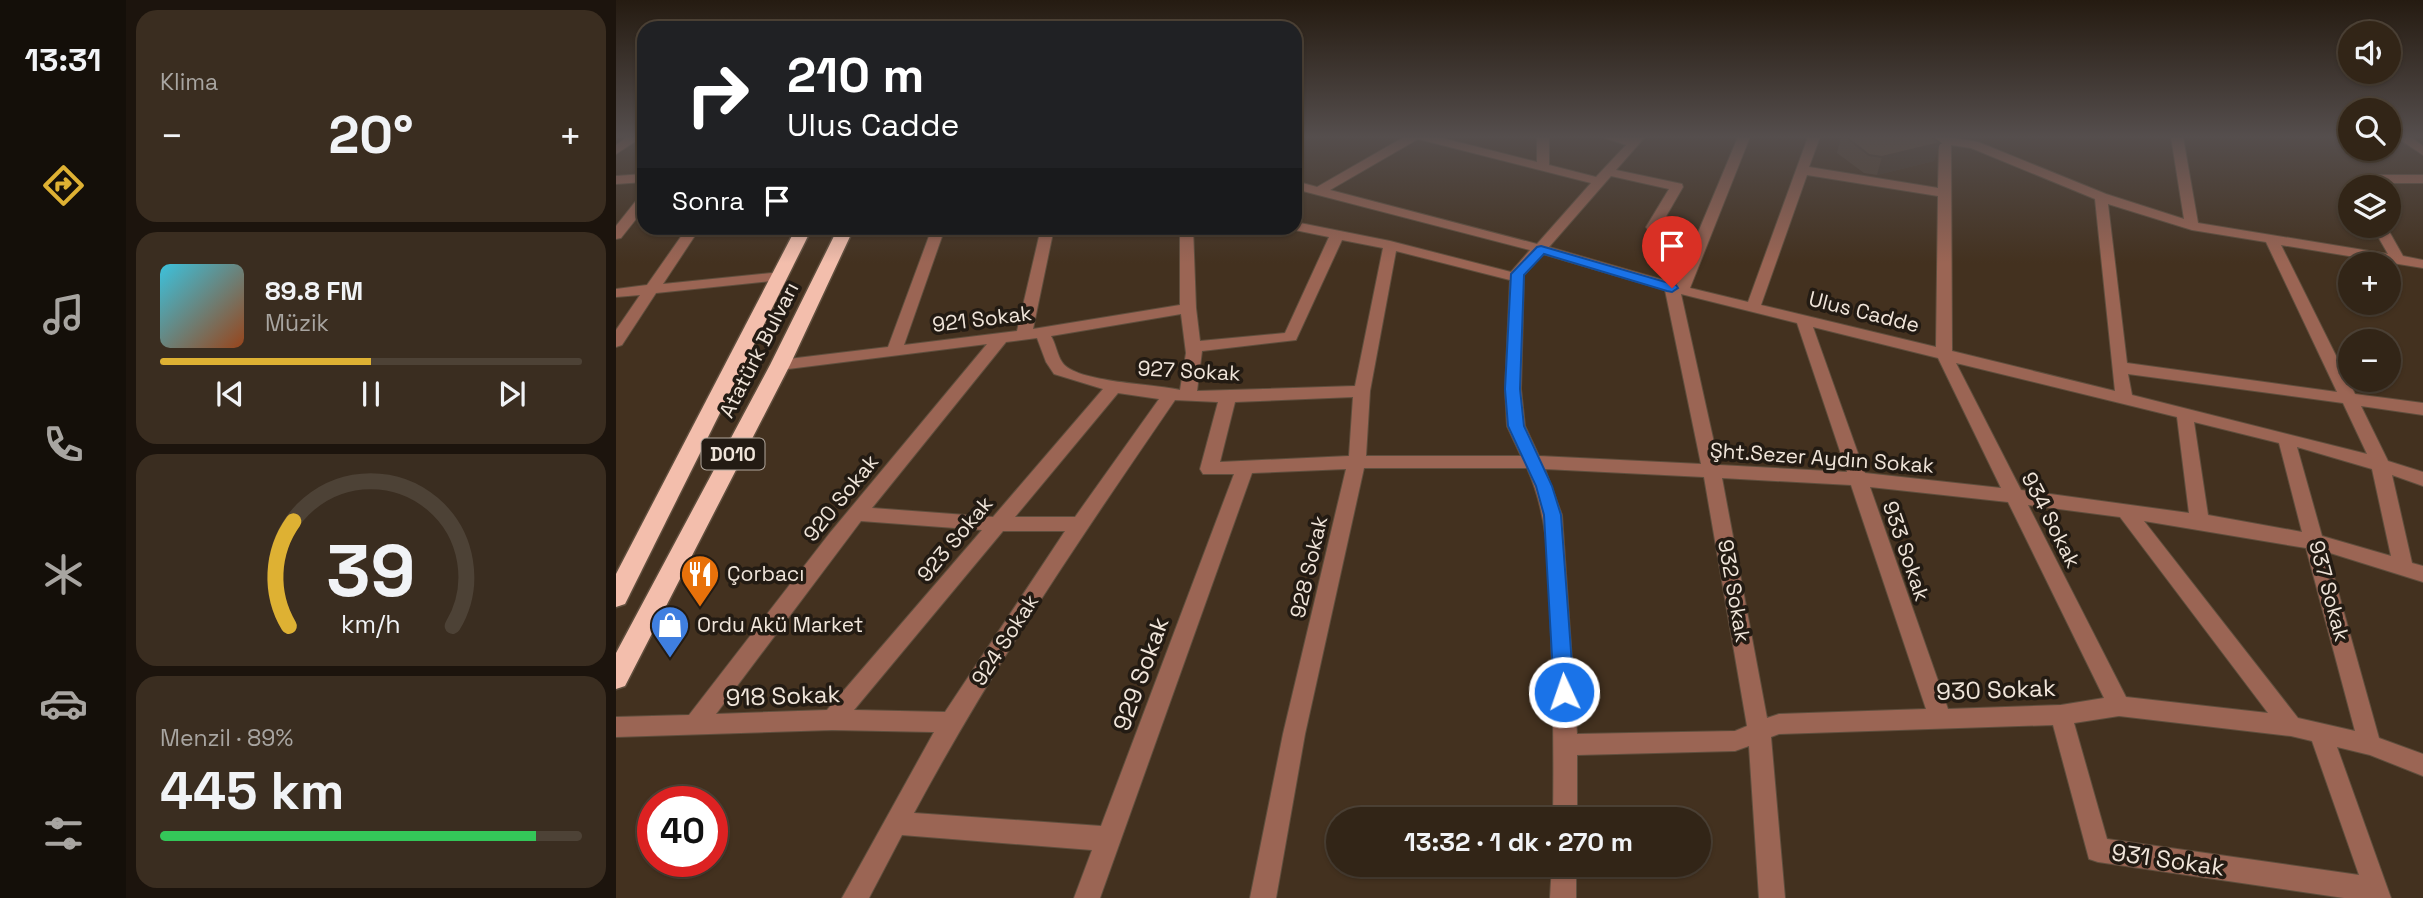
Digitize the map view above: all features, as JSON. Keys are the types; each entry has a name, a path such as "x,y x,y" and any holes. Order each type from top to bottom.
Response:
{"highway":[{"name":"Atatürk Bulvarı","path":"616,597 801,235"},
{"name":"Atatürk Bulvarı","path":"616,678 780,365 843,235"}],"street":[{"path":"1321,190 1340,179"},
{"path":"1565,807 1566,745 1553,515 1544,486 1516,426 1513,389 1517,274 1602,179"},
{"path":"1618,179 1677,187 1653,227 1701,240"},
{"path":"1677,289 1727,179"},
{"path":"1754,306 1799,179"},
{"path":"1855,179 1945,194"},
{"path":"1944,354 1945,179"},
{"path":"2060,179 2101,197 2192,226 2348,252"},
{"path":"2184,179 2192,226"},
{"path":"2401,179 2423,179"},
{"name":"Ulus Cadde","path":"1302,186 1541,249 1677,289 2286,438 2380,463 2423,479"},
{"path":"2101,197 2125,400"},
{"path":"616,235 637,209"},
{"path":"1302,228 1390,245 1517,278"},
{"path":"616,342 688,235"},
{"path":"894,351 935,235"},
{"path":"1032,334 1046,235"},
{"name":"924 Sokak","path":"855,898 951,722 1080,524 1180,394 1193,347 1188,308 1186,235"},
{"path":"1193,347 1291,337 1337,235"},
{"path":"2272,240 2380,463 2403,568"},
{"name":"928 Sokak","path":"1263,898 1294,734 1357,462 1362,391 1390,245"},
{"path":"2401,260 2423,264"},
{"path":"616,293 782,276"},
{"name":"932 Sokak","path":"1677,289 1759,733 1772,898"},
{"name":"921 Sokak","path":"780,365 1032,334 1188,308"},
{"name":"933 Sokak","path":"1803,319 1940,718"},
{"name":"927 Sokak","path":"1032,334 1046,338 1054,362 1060,370 1113,388 1228,396 1362,391"},
{"name":"920 Sokak","path":"694,726 856,514 1002,337"},
{"name":"934 Sokak","path":"1944,354 2119,706"},
{"path":"2119,367 2423,409"},
{"name":"923 Sokak","path":"831,720 1113,388"},
{"name":"Şht.Sezer Aydın Sokak","path":"1228,396 1209,469 1357,462 1531,462 1857,479 2125,509 2199,521 2316,542 2423,574"},
{"path":"2185,415 2199,521"},
{"name":"937 Sokak","path":"2286,438 2370,745"},
{"name":"929 Sokak","path":"1087,898 1245,468"},
{"path":"2125,509 2291,726"},
{"path":"856,514 997,524 1080,524"},
{"name":"930 Sokak","path":"1566,745 1735,741 1779,724 2061,715 2119,706 2291,726 2370,745 2423,765"},
{"name":"931 Sokak","path":"2061,715 2098,850 2378,894"},
{"name":"918 Sokak","path":"616,727 831,720 951,722"},
{"path":"2320,732 2378,894"},
{"path":"897,822 1109,839"},
{"path":"1563,898 1564,877"}],"place":[{"name":"Çorbacı","path":"700,608"},
{"name":"Ordu Akü Market","path":"670,659"}],"route":[{"path":"1564,692 1553,515 1544,486 1516,426 1513,389 1517,274 1541,249 1672,288"}]}
